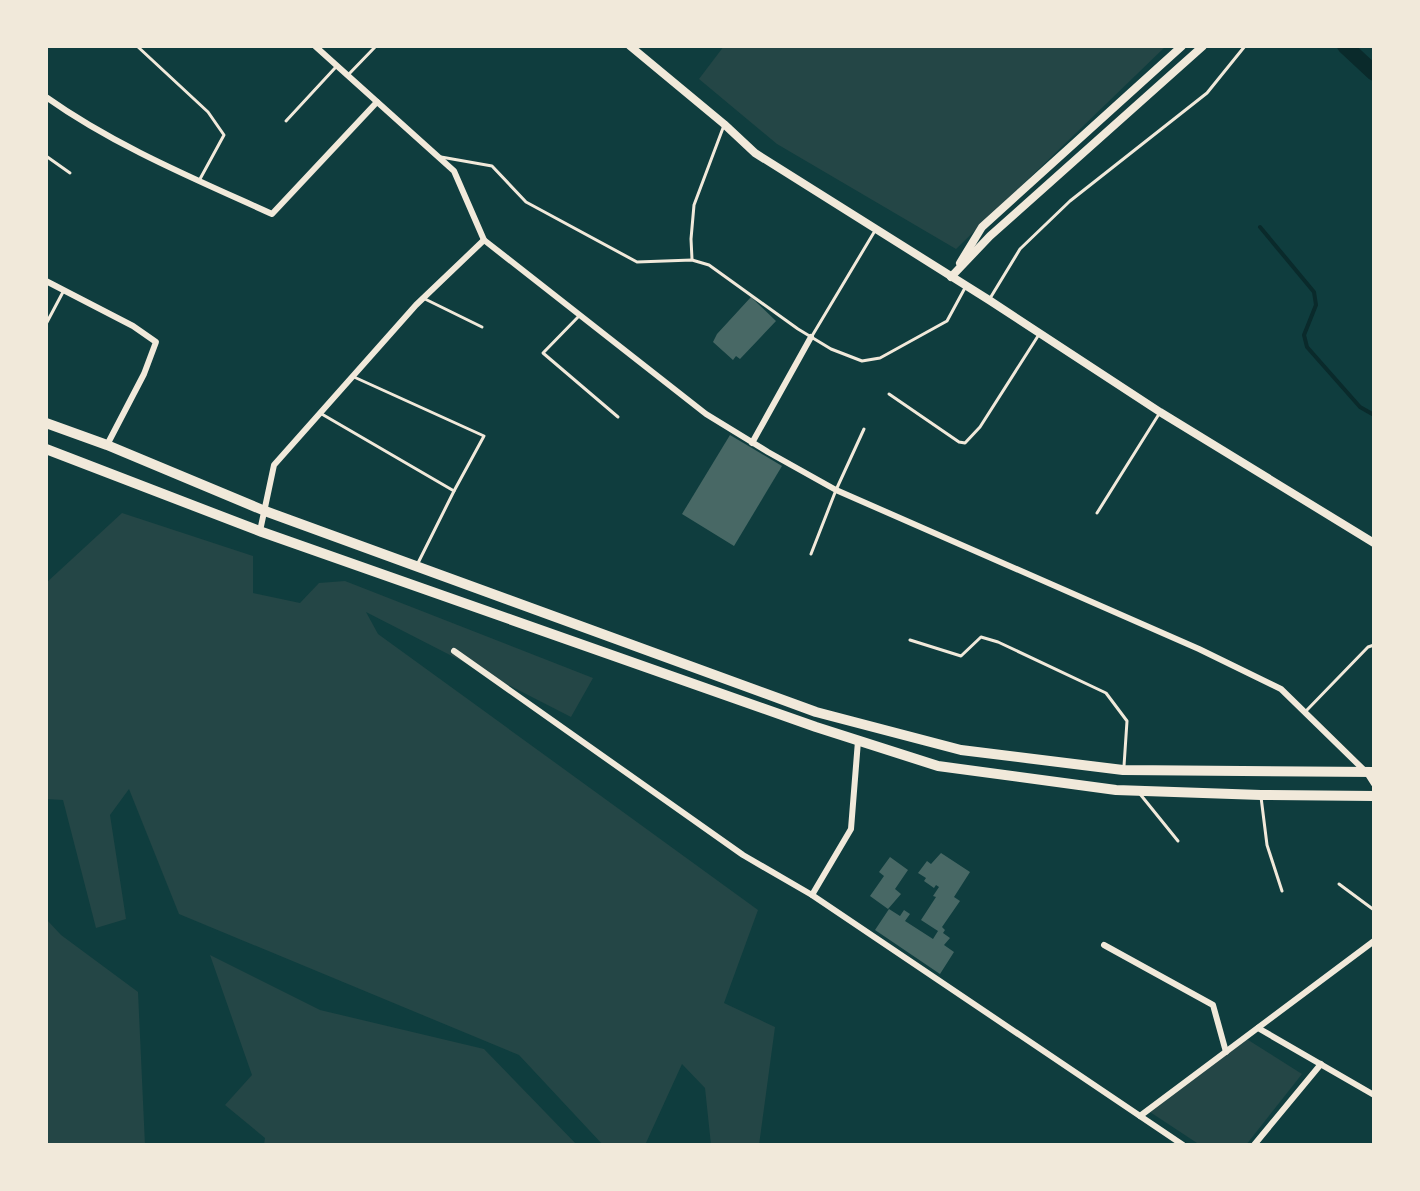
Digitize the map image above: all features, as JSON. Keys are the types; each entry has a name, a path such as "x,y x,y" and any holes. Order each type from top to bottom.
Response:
{"main road":[{"path":"46,423 265,511 816,712 961,750 1123,770 1370,772"},
{"path":"46,449 260,531 858,741 938,766 1137,790 1374,796"},
{"path":"1086,786 1091,766"}],"street":[{"path":"315,46 454,171 484,240 706,414 836,490 1199,649 1281,689 1370,772 1374,784"},
{"path":"630,46 755,153 1160,412 1374,543"},
{"path":"951,277 982,227 1182,46"},
{"path":"951,277 990,236 1203,46"},
{"path":"46,97 113,138 272,214 377,102"},
{"path":"260,531 274,465 423,298 484,240"},
{"path":"46,281 133,326 156,342 148,366 107,445"},
{"path":"752,443 811,337"},
{"path":"454,651 743,855 812,895 1183,1145"},
{"path":"812,895 851,829 858,741"},
{"path":"1140,1116 1374,941"},
{"path":"1104,945 1213,1005 1226,1052"},
{"path":"1258,1028 1374,1095"},
{"path":"1254,1145 1321,1064"}],"lane":[{"path":"137,46 208,112 224,135 199,181"},
{"path":"348,75 376,46"},
{"path":"989,300 1020,249 1070,201 1207,93 1245,46"},
{"path":"286,121 337,65"},
{"path":"692,260 694,205 724,124"},
{"path":"46,156 70,173"},
{"path":"438,157 492,166 526,202 637,262 692,260 709,265 811,337 862,361 880,358 947,321 966,286"},
{"path":"811,337 876,229"},
{"path":"46,324 64,290"},
{"path":"423,298 482,327"},
{"path":"580,315 543,353 618,417"},
{"path":"889,394 959,442 965,443 980,427 1040,333"},
{"path":"353,376 484,436 417,565"},
{"path":"1097,513 1160,412"},
{"path":"320,413 454,491"},
{"path":"811,554 864,429"},
{"path":"910,640 961,656 981,637 1106,693 1127,721 1123,770"},
{"path":"1306,711 1368,647 1374,645"},
{"path":"1137,790 1178,841"},
{"path":"1261,795 1267,845 1282,891"},
{"path":"1339,884 1374,910"}],"shaded area":[{"path":"724,46 1166,46 956,249 777,144 699,79"},
{"path":"122,513 253,556 253,593 300,603 319,583 345,581 593,678 571,717 366,612 378,634 758,910 724,1003 775,1027 759,1145 711,1145 705,1088 682,1064 645,1145 603,1145 519,1055 179,914 129,789 110,815 126,919 96,928 63,800 46,799 46,583"},
{"path":"46,919 61,935 138,992 145,1145 46,1145"},
{"path":"210,955 320,1010 484,1049 577,1145 264,1145 265,1138 225,1105 252,1075"},
{"path":"1245,1038 1302,1074 1246,1145 1200,1145 1150,1112"}],"building":[{"path":"751,297 776,321 740,359 736,356 733,360 713,342"},
{"path":"730,435 782,466 734,546 682,514"},
{"path":"941,853 970,872 954,897 960,901 942,927 945,930 943,933 950,938 944,945 954,952 940,974 875,930 889,909 900,916 904,910 910,914 905,921 933,939 938,931 921,920 939,887 936,885 934,888 918,873 927,861 931,864"},
{"path":"890,857 908,870 895,889 901,894 888,909 870,896 884,876 879,872"}],"waterway":[{"path":"1345,46 1374,73"},
{"path":"1260,227 1314,292 1316,305 1304,335 1307,347 1360,407 1374,415"}]}
